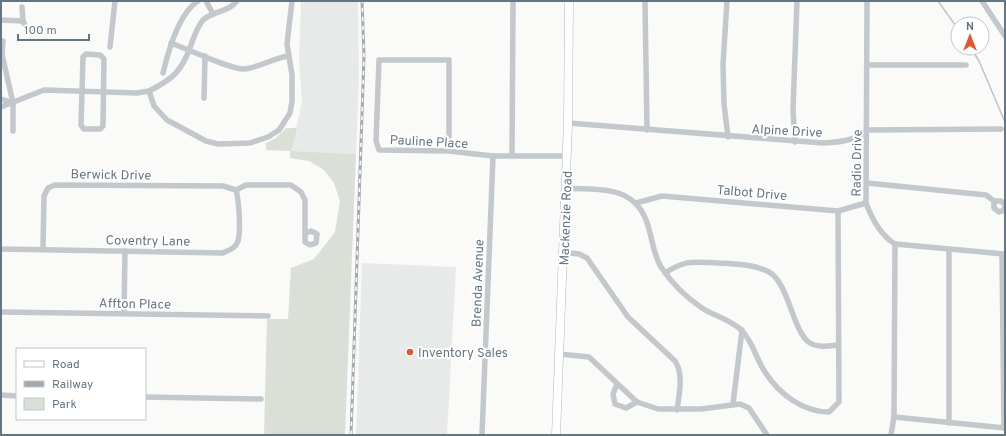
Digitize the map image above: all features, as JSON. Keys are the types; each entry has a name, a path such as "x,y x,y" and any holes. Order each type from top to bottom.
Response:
{"main road":[{"name":"Mackenzie Road","path":"556,435 568,123 569,1"}],"street":[{"path":"110,47 115,1"},
{"path":"163,73 172,43 189,10 198,1"},
{"path":"206,1 213,14"},
{"path":"1,107 44,90 103,93 136,93 149,91 175,75 183,64 198,27 203,20 234,5 238,1"},
{"path":"149,91 154,106 168,120 192,135 218,144 250,143 268,137 279,130 290,113 292,75 288,56 292,1"},
{"path":"512,156 513,1"},
{"path":"645,1 647,130"},
{"path":"727,1 723,64 724,104 728,137"},
{"path":"795,142 793,110 797,1"},
{"name":"Radio Drive","path":"866,1 868,130 868,182 866,203 871,216 881,231 895,244"},
{"path":"982,1 1005,36"},
{"path":"22,7 23,21 27,30 38,31"},
{"path":"1,20 23,21"},
{"path":"3,41 2,54 13,103 13,131"},
{"path":"172,43 244,69 255,67 278,57 288,56"},
{"path":"86,54 100,55 104,59 103,93 102,128 84,128 81,125 83,57 86,54"},
{"path":"204,98 205,56"},
{"name":"Pauline Place","path":"449,151 449,60 379,60 376,141 379,150 449,151 493,156 567,156"},
{"path":"867,65 966,65"},
{"path":"1,99 13,103"},
{"name":"Alpine Drive","path":"568,123 728,137 823,143 849,141 858,138 868,130"},
{"path":"868,130 1002,129"},
{"name":"Brenda Avenue","path":"482,435 493,156"},
{"path":"868,182 986,195 994,201"},
{"name":"Berwick Drive","path":"44,249 44,196 48,188 55,185 223,186 236,190"},
{"path":"236,190 246,185 291,185 301,192 305,200 306,233"},
{"path":"566,188 614,192 636,204 648,225 654,254 665,273 702,309 718,315 742,330 765,372 781,389 804,408 817,412 829,412 839,402 838,211"},
{"name":"Coventry Lane","path":"1,249 223,253 233,249 238,242 239,202 236,190"},
{"name":"Talbot Drive","path":"636,204 662,196 838,211 866,203"},
{"path":"891,435 894,417 895,244 1004,254 1004,428 894,417"},
{"path":"948,250 949,423"},
{"path":"124,313 125,251"},
{"path":"563,252 580,254 587,258 604,285 628,317 675,360 679,369 680,381 677,410"},
{"path":"665,273 678,264 689,262 745,265 770,272 783,291 802,332 810,343 822,346 838,345"},
{"name":"Affton Place","path":"1,312 268,316"},
{"path":"734,404 742,330"},
{"path":"559,354 589,357 637,402 658,409 701,409 740,404 749,408 767,435"},
{"path":"618,384 613,394 615,404 626,408 637,402"},
{"path":"1,395 16,396"},
{"path":"146,397 261,399"}],"shaded area":[{"path":"301,1 358,1 359,75 356,154 291,151 302,102 299,61"},
{"name":"Inventory Sales","path":"362,263 456,267 447,435 356,435"}],"green space":[{"path":"286,128 297,128 291,151 356,154 345,435 264,435 267,319 288,319 291,268 314,259 335,232 340,201 334,183 324,170 309,161 290,158 290,151 266,150 266,143 276,138"}],"waterway":[{"path":"938,1 950,18"},
{"path":"976,56 1005,122"}],"railway":[{"path":"351,435 364,56 362,1"}],"place":[{"name":"Inventory Sales","path":"410,352"}]}
